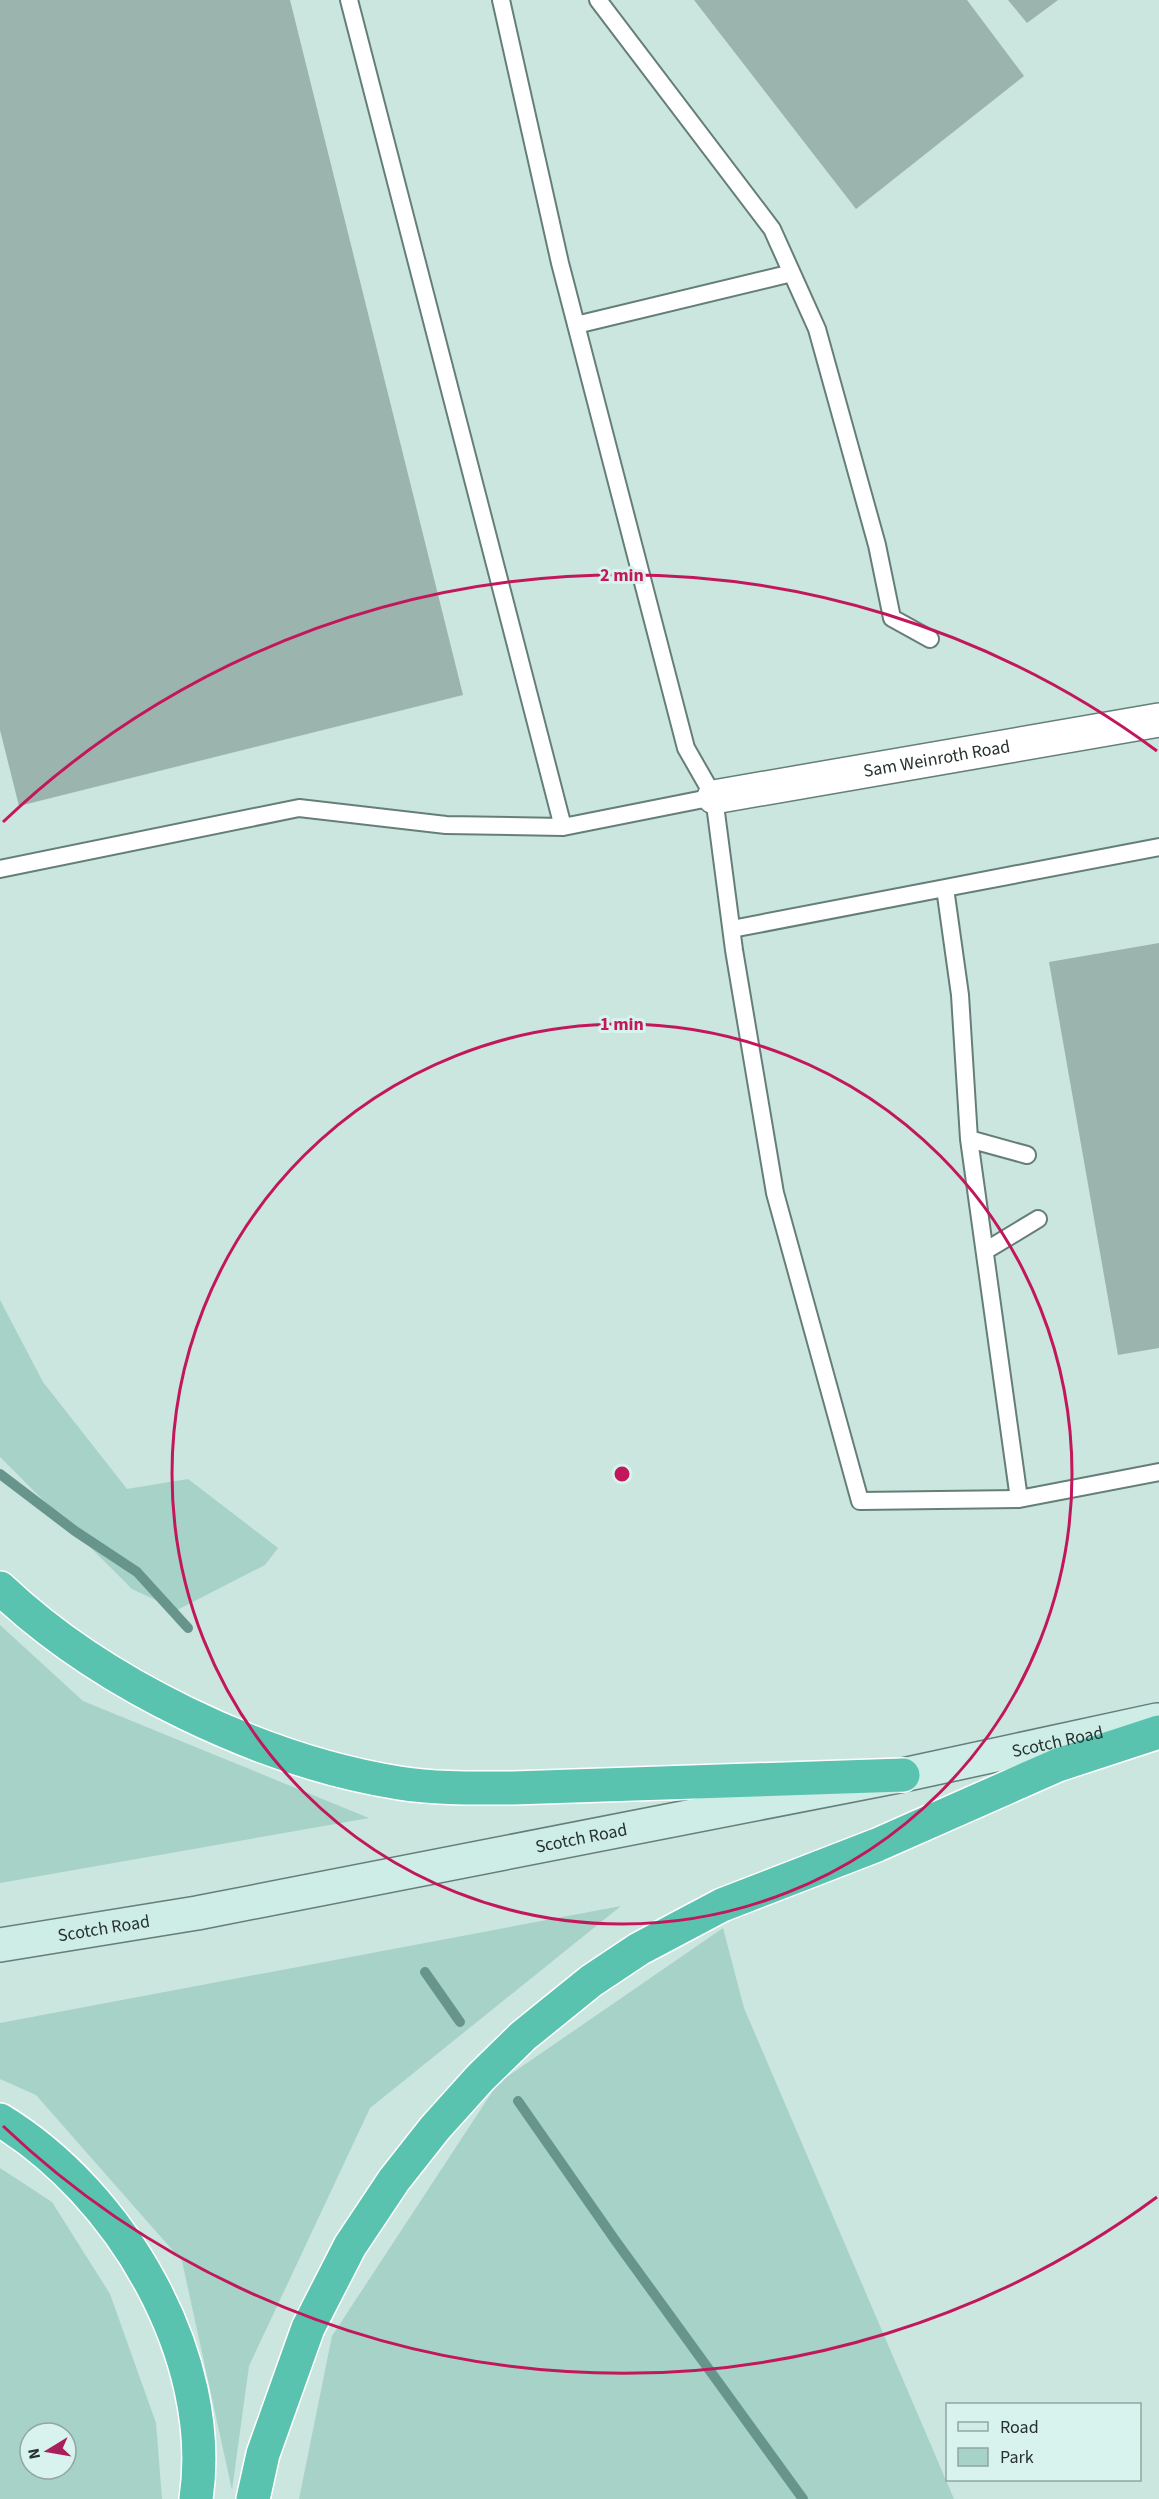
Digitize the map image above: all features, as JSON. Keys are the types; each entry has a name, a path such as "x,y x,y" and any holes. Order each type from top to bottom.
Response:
{"highway":[{"path":"0,1588 48,1629 78,1650 133,1685 180,1710 279,1751 327,1768 363,1776 422,1785 513,1788 903,1775"},
{"path":"253,2499 263,2454 308,2328 351,2246 394,2180 435,2128 480,2078 523,2036 591,1981 629,1956 722,1905 877,1845 1058,1765 1159,1732"},
{"path":"0,2120 53,2159 86,2193 111,2223 143,2270 176,2340 191,2387 198,2436 196,2499"}],"main road":[{"name":"Scotch Road","path":"0,1945 197,1913 903,1775 1159,1720"}],"street":[{"name":"Sam Weinroth Road","path":"714,797 1159,720"}],"lane":[{"path":"349,0 562,827"},
{"path":"501,0 576,325 686,748 714,797 732,929 775,1193 860,1501 1019,1499 1159,1472"},
{"path":"598,0 772,229 817,329 877,545 892,618 930,639"},
{"path":"576,325 792,273"},
{"path":"0,869 299,808 446,825 562,827 714,797"},
{"path":"732,929 1159,847"},
{"path":"945,888 960,995 969,1139 1019,1499"},
{"path":"969,1139 1027,1155"},
{"path":"985,1251 1038,1219"}],"green space":[{"path":"0,1300 43,1382 127,1489 188,1479 278,1548 265,1565 177,1610 132,1589 0,1457"},
{"path":"0,1625 83,1701 369,1818 0,1883"},
{"path":"621,1906 370,2108 249,2366 232,2490 182,2261 36,2095 0,2079 0,2023"},
{"path":"723,1928 744,2008 954,2499 299,2499 332,2336 498,2083"},
{"path":"0,2168 52,2202 110,2294 156,2423 162,2499 0,2499"}],"building":[{"path":"0,0 290,0 463,695 19,806 0,730"},
{"path":"694,0 967,0 1024,76 856,209"},
{"path":"1008,0 1058,0 1027,23"},
{"path":"1159,943 1159,1348 1118,1355 1049,962"}],"waterway":[{"path":"0,1474 75,1531 137,1572 188,1628"},
{"path":"425,1972 460,2022"},
{"path":"518,2101 615,2240 803,2499"}]}
